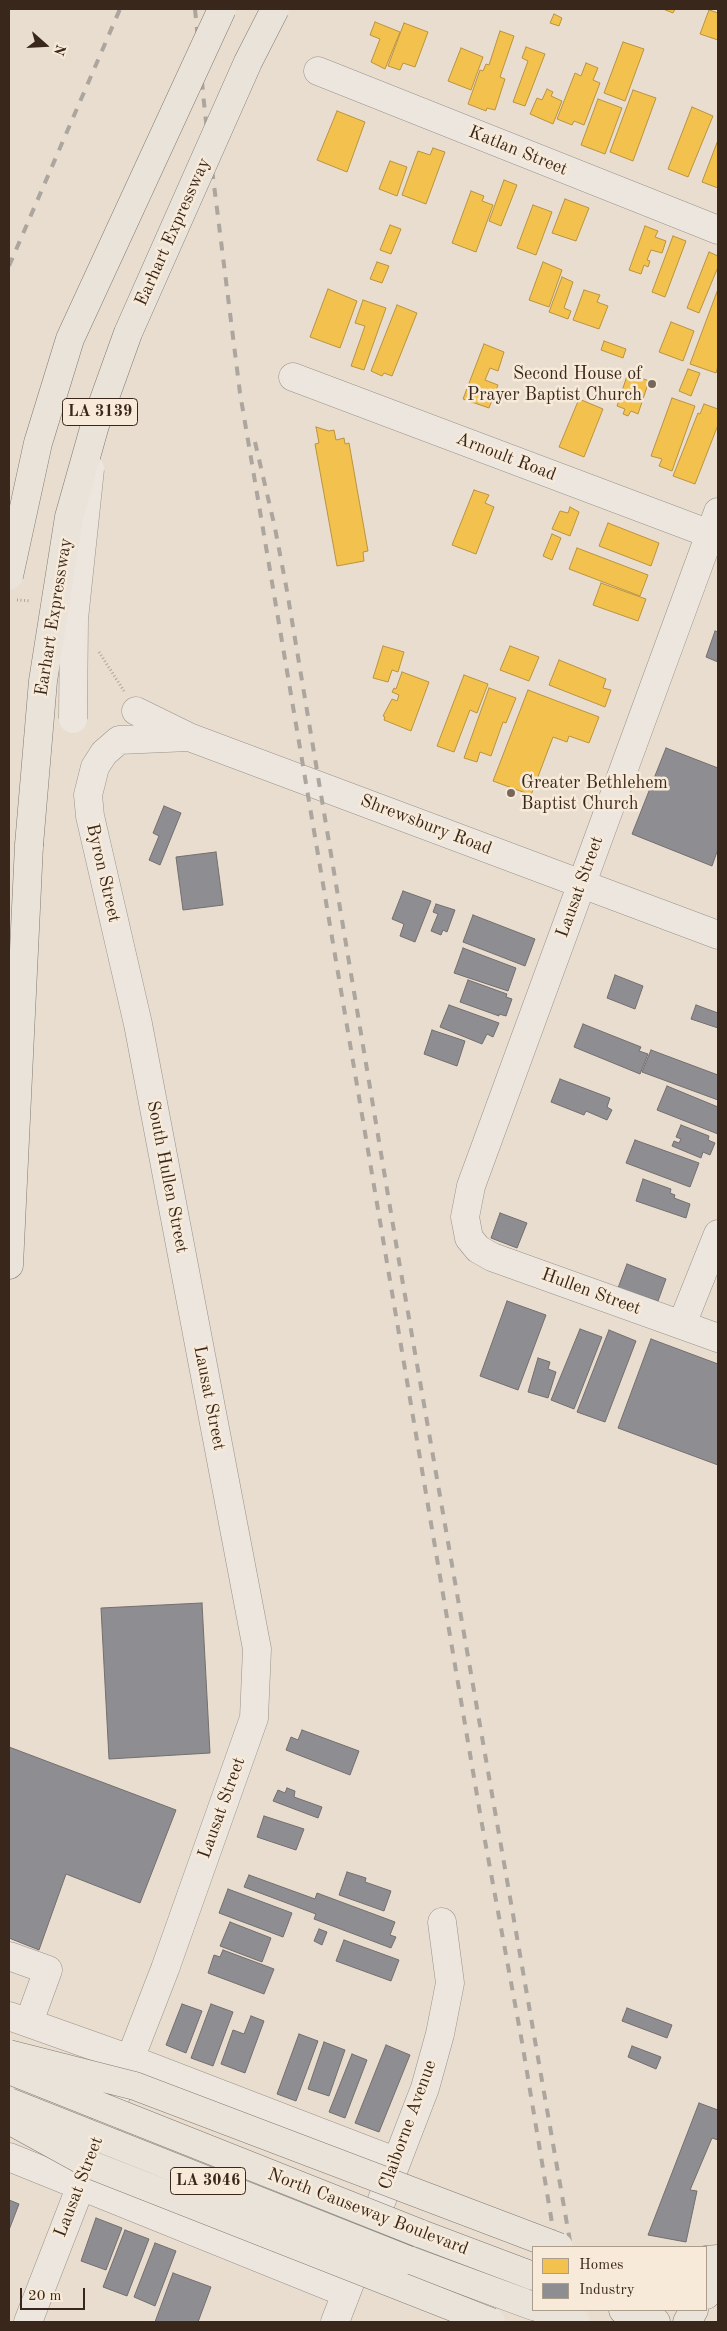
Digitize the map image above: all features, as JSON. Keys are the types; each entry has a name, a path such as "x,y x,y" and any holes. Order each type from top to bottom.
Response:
{"highway":[{"name":"LA 3139","path":"9,576 38,443 70,339 222,9"},
{"name":"Earhart Expressway","path":"9,1265 29,845 42,681 69,517 95,425 128,332 248,62 274,9"},
{"path":"9,2054 135,2086 556,2246"},
{"name":"North Causeway Boulevard","path":"9,2070 532,2276"},
{"name":"North Causeway Boulevard","path":"9,2102 408,2260 532,2306"},
{"path":"9,2120 89,2164 491,2322"},
{"path":"707,2295 718,2282"},
{"path":"545,2311 576,2322"},
{"path":"626,2311 656,2322"},
{"path":"687,2322 693,2311"}],"street":[{"name":"Katlan Street","path":"318,71 718,230"},
{"name":"Arnoult Road","path":"293,377 716,527"},
{"path":"73,720 74,619 95,425"},
{"name":"Lausat Street","path":"468,1238 465,1217 472,1186 581,883 716,527"},
{"name":"Shrewsbury Road","path":"136,711 189,737 718,935"},
{"name":"Byron Street","path":"149,1083 138,1024 90,816 88,795 95,768 104,753 119,740 189,737"},
{"name":"South Hullen Street","path":"149,1083 185,1271"},
{"path":"682,1324 718,1234"},
{"name":"Hullen Street","path":"468,1238 478,1249 492,1257 718,1338"},
{"name":"Lausat Street","path":"28,2322 165,1969 254,1718 257,1649 185,1271"},
{"name":"Claiborne Avenue","path":"335,2322 395,2161 425,2088 440,2034 450,1983 442,1922"},
{"path":"9,1956 48,1970 19,2019 130,2059 395,2161"},
{"path":"9,2157 79,2187 346,2293"}],"building: Homes":[{"path":"663,9 675,9 673,13"},
{"path":"709,10 718,13 718,40 700,34"},
{"path":"554,14 562,18 559,26 550,23"},
{"path":"375,22 400,32 385,69 371,62 380,39 370,35"},
{"path":"404,23 428,32 415,67 403,63 400,70 388,66"},
{"path":"500,31 514,36 500,77 505,79 495,110 487,108 486,111 468,104 480,70 483,71 486,64 489,65"},
{"path":"623,42 644,49 625,101 604,93"},
{"path":"526,47 545,54 525,106 513,102 528,61 522,58"},
{"path":"461,48 483,57 471,90 448,81"},
{"path":"586,63 598,68 593,80 600,83 584,125 574,121 572,125 557,119 575,73 581,76"},
{"path":"547,89 553,92 551,96 562,101 553,124 530,114 537,98 542,100"},
{"path":"633,90 656,98 633,161 610,152"},
{"path":"598,99 622,108 605,154 581,145"},
{"path":"692,107 713,116 688,177 668,169"},
{"path":"337,111 365,122 347,172 317,160"},
{"path":"718,140 718,188 702,182"},
{"path":"433,148 445,152 426,204 402,195 418,151 430,155"},
{"path":"390,161 407,167 397,196 379,189"},
{"path":"504,180 517,185 501,226 489,221"},
{"path":"471,191 484,196 482,201 493,205 476,252 452,243"},
{"path":"565,199 589,208 576,241 552,233"},
{"path":"533,205 552,212 536,255 517,248"},
{"path":"390,225 401,229 391,254 380,250"},
{"path":"645,226 658,231 655,237 666,241 662,253 651,250 647,260 650,261 648,267 644,265 641,274 629,270"},
{"path":"673,236 686,241 665,297 652,292"},
{"path":"709,252 718,256 718,267 699,313 687,308"},
{"path":"377,262 389,266 382,283 370,279"},
{"path":"543,262 562,270 549,307 529,300"},
{"path":"562,277 573,282 564,308 571,311 568,319 549,312"},
{"path":"328,289 357,301 340,348 310,337"},
{"path":"718,289 718,366 716,373 690,364"},
{"path":"584,290 600,295 597,302 608,306 599,329 573,320"},
{"path":"363,300 386,308 364,370 351,366 365,326 355,323"},
{"path":"397,305 417,313 392,376 384,373 382,376 371,371"},
{"path":"671,322 694,331 683,361 659,352"},
{"path":"604,341 626,349 623,358 601,350"},
{"path":"484,344 504,352 498,371 490,368 485,380 498,385 489,408 463,399"},
{"path":"688,369 700,373 691,396 679,391"},
{"path":"628,373 649,381 638,414 631,411 628,416 623,414 625,409 617,406"},
{"path":"672,398 695,406 672,471 659,466 662,459 651,456"},
{"path":"579,399 603,409 584,457 559,447"},
{"path":"704,404 718,409 718,425 695,484 673,476 698,413 700,414"},
{"path":"316,427 329,431 334,430 336,440 344,438 345,444 349,443 368,551 363,552 364,561 337,566 315,444 319,443"},
{"path":"474,490 489,495 485,503 494,507 476,554 452,545"},
{"path":"570,507 579,512 570,536 552,529 560,511 568,513"},
{"path":"608,523 659,543 651,566 599,546"},
{"path":"552,534 561,538 552,560 543,556"},
{"path":"577,548 648,575 640,596 569,569"},
{"path":"601,583 646,599 638,621 593,605"},
{"path":"383,646 404,652 398,672 392,670 388,682 373,678"},
{"path":"510,646 539,657 529,681 500,670"},
{"path":"559,660 606,679 603,688 611,690 605,707 549,685"},
{"path":"402,672 429,682 411,731 384,720 385,717 383,716 392,699 397,701 399,695 392,692 394,688 396,689"},
{"path":"464,675 488,684 477,713 470,710 454,752 437,746"},
{"path":"489,688 516,698 506,723 503,722 491,756 480,752 477,762 464,758"},
{"path":"528,690 599,717 589,743 569,736 567,742 553,737 531,795 493,781"}],"building: Industry":[{"path":"715,631 718,632 718,662 706,657"},
{"path":"666,748 718,768 718,849 712,866 632,834"},
{"path":"164,806 181,813 160,865 149,860 159,836 153,833"},
{"path":"216,852 223,905 183,910 176,857"},
{"path":"403,891 431,901 415,942 400,936 404,924 392,919"},
{"path":"436,904 455,910 447,932 443,930 441,935 431,931 438,914 433,912"},
{"path":"473,915 535,939 525,966 463,942"},
{"path":"463,948 516,968 508,991 454,973"},
{"path":"615,975 643,986 635,1009 607,998"},
{"path":"468,980 507,994 506,997 512,999 506,1016 499,1014 499,1016 460,1002"},
{"path":"449,1005 499,1023 493,1037 487,1034 482,1044 440,1027"},
{"path":"696,1005 718,1013 718,1028 691,1019"},
{"path":"583,1024 641,1047 639,1051 648,1054 640,1074 574,1047"},
{"path":"432,1030 465,1041 457,1066 424,1054"},
{"path":"651,1050 718,1075 718,1100 642,1072"},
{"path":"560,1079 610,1098 607,1107 612,1110 607,1120 586,1111 584,1115 551,1102"},
{"path":"667,1086 718,1107 718,1134 657,1110"},
{"path":"681,1125 709,1136 708,1140 715,1143 710,1155 703,1152 701,1158 672,1146 674,1141 679,1143 681,1139 676,1137"},
{"path":"635,1140 699,1163 690,1187 626,1163"},
{"path":"643,1179 671,1189 670,1193 675,1195 674,1198 690,1204 686,1218 636,1201"},
{"path":"500,1213 527,1223 517,1248 491,1238"},
{"path":"627,1264 666,1279 658,1301 618,1288"},
{"path":"507,1301 546,1315 518,1390 480,1376"},
{"path":"580,1329 602,1337 574,1409 551,1400"},
{"path":"609,1330 636,1341 605,1422 577,1412"},
{"path":"651,1339 718,1364 718,1465 618,1428"},
{"path":"538,1358 550,1362 548,1369 556,1372 548,1398 528,1392"},
{"path":"202,1603 210,1753 109,1759 101,1608"},
{"path":"302,1730 359,1751 350,1775 286,1750 291,1737 298,1740"},
{"path":"9,1747 176,1810 140,1903 66,1874 39,1950 9,1938"},
{"path":"287,1788 295,1791 294,1797 322,1807 318,1818 273,1801 278,1790 285,1793"},
{"path":"264,1816 304,1829 296,1850 257,1837"},
{"path":"347,1872 366,1878 365,1882 391,1891 384,1911 339,1895"},
{"path":"249,1875 315,1899 317,1893 395,1922 390,1935 396,1937 391,1948 314,1919 316,1914 244,1887"},
{"path":"228,1889 292,1913 283,1937 219,1913"},
{"path":"230,1922 271,1938 262,1962 220,1946"},
{"path":"319,1929 327,1932 322,1945 314,1941"},
{"path":"344,1940 399,1960 391,1981 336,1961"},
{"path":"223,1950 274,1969 264,1994 208,1973 214,1955 220,1957"},
{"path":"182,2004 202,2011 186,2053 166,2045"},
{"path":"211,2004 233,2012 213,2066 191,2058"},
{"path":"627,2008 672,2025 667,2038 622,2021"},
{"path":"251,2016 264,2021 245,2073 221,2064 233,2030 244,2034"},
{"path":"299,2034 318,2041 296,2101 277,2094"},
{"path":"324,2042 345,2050 329,2096 308,2089"},
{"path":"386,2045 410,2055 379,2132 355,2123"},
{"path":"632,2046 661,2057 656,2069 628,2057"},
{"path":"352,2054 367,2060 345,2118 329,2112"},
{"path":"699,2103 718,2110 718,2140 712,2138 690,2190 697,2191 686,2242 648,2235"},
{"path":"9,2200 19,2204 9,2230"},
{"path":"96,2218 122,2228 106,2270 81,2261"},
{"path":"125,2230 149,2239 127,2296 103,2287"},
{"path":"155,2243 176,2251 155,2306 134,2297"},
{"path":"173,2273 211,2287 198,2322 155,2322"}],"railway":[{"path":"9,266 120,9"},
{"path":"195,9 205,113 240,393 481,1819 522,2042 556,2246"},
{"path":"255,442 287,591 399,1261 571,2246"},
{"path":"566,2311 568,2322"},
{"path":"581,2311 584,2322"}],"place":[{"name":"Second House of Prayer Baptist Church","path":"652,384"},
{"name":"Greater Bethlehem Baptist Church","path":"511,793"}]}
